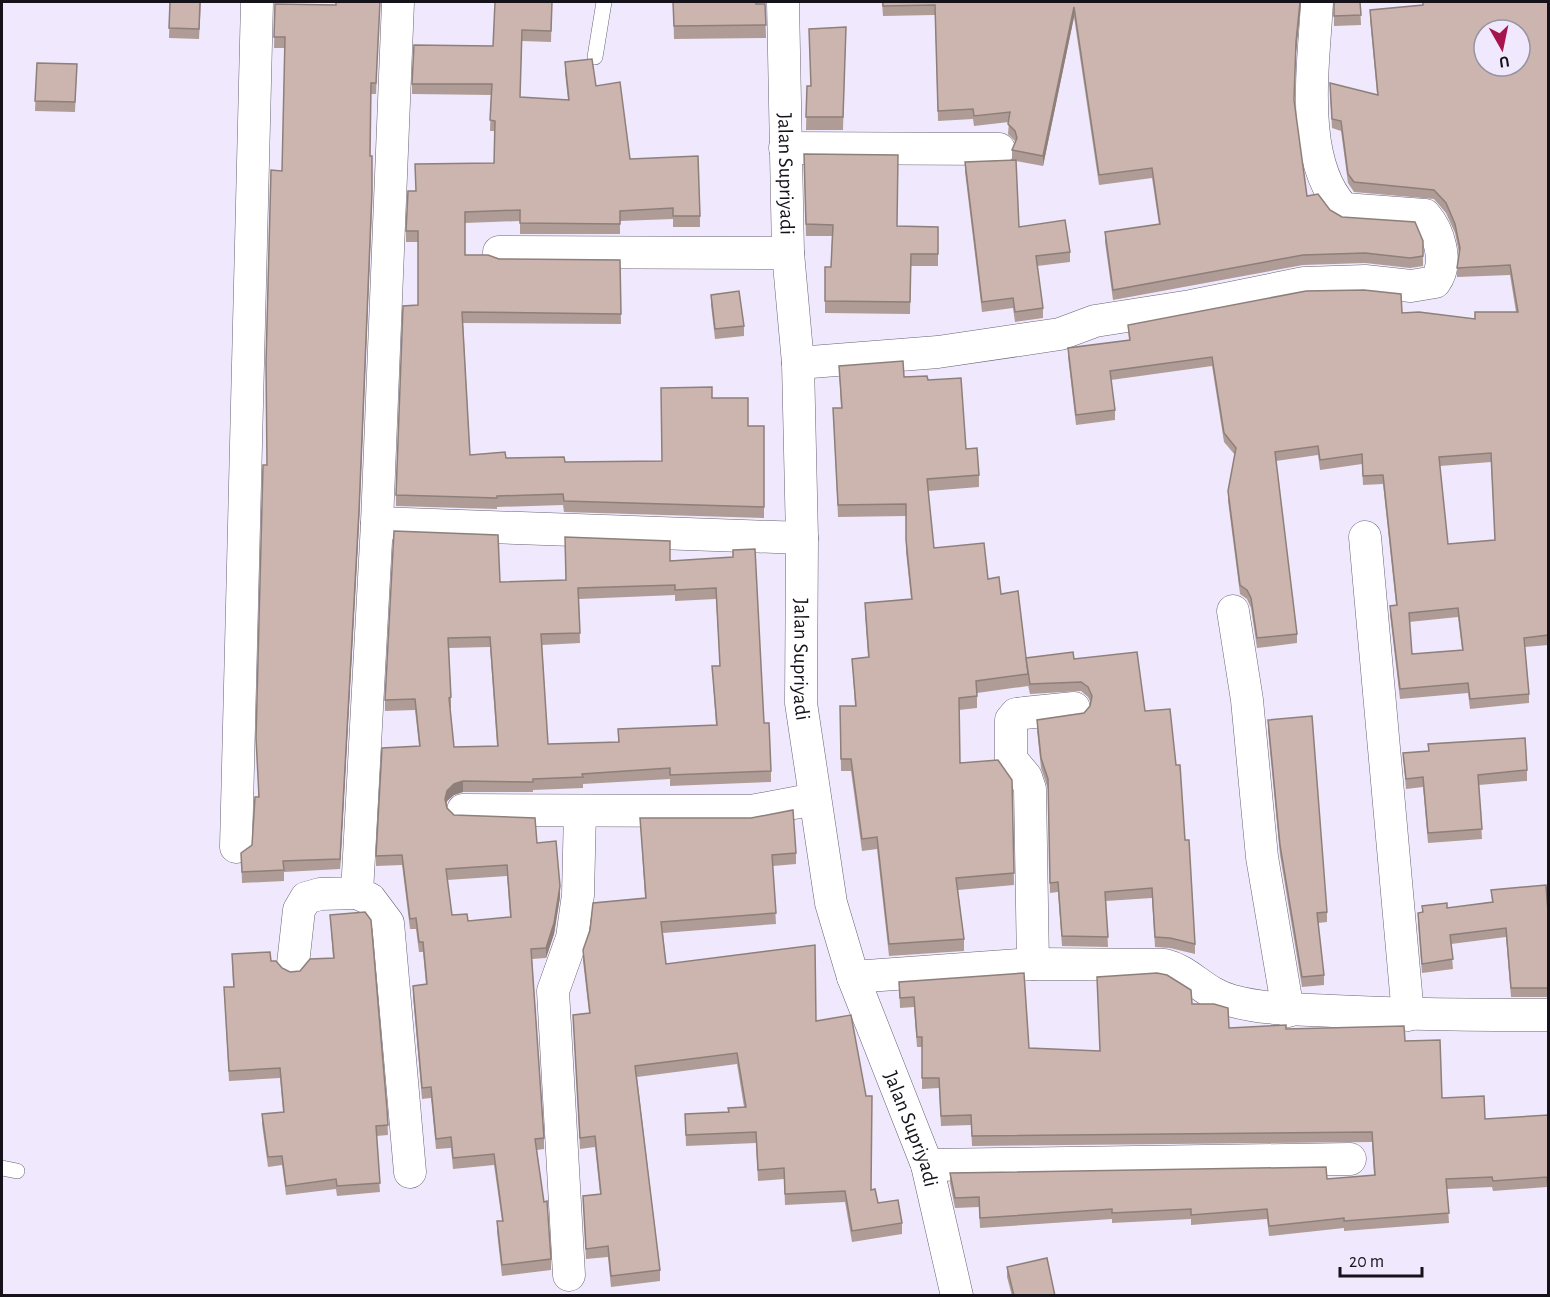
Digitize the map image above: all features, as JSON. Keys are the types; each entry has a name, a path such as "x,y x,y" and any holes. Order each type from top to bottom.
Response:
{"street":[{"path":"236,847 257,2"},
{"path":"357,893 377,524 398,2"},
{"name":"Jalan Supriyadi","path":"783,2 788,253 798,363 802,538 801,703 831,903 853,977 927,1166 957,1296"},
{"path":"798,363 938,352 1060,334 1095,321 1191,306 1304,283 1365,281 1411,286 1435,282 1440,276 1439,236 1425,215 1344,209 1334,198 1324,178 1312,126 1317,2"},
{"path":"785,148 999,148"},
{"path":"499,252 788,253"},
{"path":"377,524 802,538"},
{"path":"1365,537 1408,1015"},
{"path":"1233,611 1247,700 1262,857 1288,1011"},
{"path":"1032,964 1030,789 1026,777 1011,759 1011,720 1016,714 1024,712 1074,708"},
{"path":"463,810 751,811 815,799"},
{"path":"569,1275 553,991 572,938 578,895 580,811"},
{"path":"293,964 299,910 306,898 320,894 357,893 370,899 388,923 410,1172"},
{"path":"853,977 1032,964 1165,965 1177,968 1206,991 1224,998 1288,1011 1408,1015 1548,1015"},
{"path":"927,1166 1350,1160"}],"lane":[{"path":"595,57 604,2"},
{"path":"2,1168 17,1171"}],"building":[{"path":"170,2 200,2 199,29 169,28"},
{"path":"336,2 380,2 376,83 371,83 372,192 359,511 340,859 283,861 284,870 242,872 241,853 252,845 255,797 259,797 256,738 263,465 267,465 266,363 271,170 282,171 285,37 274,37 275,4 336,5"},
{"path":"495,2 552,2 551,31 522,30 520,97 569,100 565,62 592,59 596,86 620,82 630,159 698,156 700,216 673,216 673,208 620,211 620,224 520,223 520,210 465,212 465,255 488,255 499,259 620,260 621,314 462,312 470,455 505,452 506,458 564,457 565,462 662,461 661,388 712,387 712,398 748,398 748,426 764,426 764,507 564,501 563,494 497,496 497,498 396,495 403,306 418,305 418,231 406,231 408,191 416,191 415,164 494,163 495,121 490,120 492,84 412,84 414,45 493,46"},
{"path":"673,2 756,2 756,4 765,4 766,25 674,26"},
{"path":"883,2 1300,2 1294,100 1307,196 1318,194 1330,210 1342,217 1415,222 1423,241 1423,256 1410,258 1365,253 1303,255 1113,290 1105,232 1160,224 1152,168 1099,175 1074,7 1043,156 1012,150 1017,138 1015,131 1008,124 1010,112 974,116 973,109 938,111 935,5 883,6"},
{"path":"1334,2 1360,2 1361,15 1334,16"},
{"path":"1423,2 1548,2 1548,635 1524,638 1529,694 1470,699 1468,683 1400,689 1390,606 1397,605 1383,475 1363,476 1362,454 1320,460 1318,446 1275,452 1297,634 1257,638 1251,598 1247,590 1240,585 1228,491 1236,448 1224,433 1212,357 1110,371 1115,410 1076,415 1068,348 1130,340 1128,325 1306,291 1364,290 1401,294 1402,313 1419,312 1475,319 1475,312 1518,312 1510,265 1457,268 1460,248 1455,224 1446,203 1434,190 1354,182 1348,174 1341,121 1332,119 1330,83 1378,95 1370,10 1423,5","holes":["1491,453 1495,540 1448,544 1439,457","1458,608 1463,650 1412,654 1409,613"]},
{"path":"846,27 843,117 806,117 807,86 811,86 809,29"},
{"path":"37,63 77,64 75,102 35,101"},
{"path":"804,154 898,155 897,226 938,227 938,254 911,254 910,302 825,301 825,267 831,267 833,225 806,224"},
{"path":"1016,160 1019,227 1065,220 1070,252 1036,256 1043,308 1015,312 1013,298 982,302 965,162"},
{"path":"739,291 744,326 715,329 711,295"},
{"path":"903,361 904,377 927,376 928,380 961,378 966,449 977,448 979,475 927,479 934,548 984,543 988,579 999,577 1001,594 1018,591 1028,674 976,681 977,696 959,698 960,763 998,760 1012,780 1014,873 956,878 964,939 889,944 877,837 862,839 851,759 841,759 840,706 856,706 852,659 869,657 865,603 912,599 906,540 906,504 838,505 833,408 842,408 839,366"},
{"path":"394,531 498,535 500,582 566,580 565,537 670,541 670,561 733,557 733,550 755,549 764,723 769,723 771,771 670,775 670,768 582,774 583,777 533,779 533,782 463,781 454,784 447,791 445,799 447,808 454,815 535,818 537,843 556,841 560,886 554,923 546,948 531,949 544,1138 535,1139 544,1202 547,1201 551,1259 502,1265 497,1221 503,1221 494,1154 453,1158 451,1137 436,1139 431,1087 422,1088 413,986 427,984 423,942 419,942 416,918 410,919 402,855 376,856 382,748 420,746 415,699 385,700","holes":["675,585 675,590 716,588 720,666 712,666 717,725 618,729 619,742 548,744 541,634 580,633 578,588","490,637 498,746 454,747 449,698 451,697 448,638","507,865 511,917 468,921 467,914 452,915 446,869"]},
{"path":"1073,652 1074,659 1137,652 1145,711 1170,709 1176,765 1180,765 1185,840 1189,840 1195,944 1155,937 1152,888 1105,892 1108,937 1062,936 1058,882 1050,883 1048,779 1041,758 1037,720 1084,713 1090,706 1092,696 1088,687 1081,682 1030,684 1026,658"},
{"path":"1312,716 1327,912 1317,913 1324,975 1302,977 1280,845 1268,720"},
{"path":"1525,738 1527,770 1478,775 1482,829 1428,833 1423,777 1406,779 1403,753 1429,751 1428,744"},
{"path":"793,810 796,853 772,855 776,913 661,922 666,964 815,945 816,1021 851,1015 866,1096 872,1096 871,1190 875,1189 878,1203 898,1200 902,1223 852,1231 845,1191 785,1194 784,1168 758,1170 756,1132 686,1135 685,1114 729,1112 728,1108 746,1107 737,1053 635,1066 660,1270 611,1276 608,1246 586,1249 583,1196 601,1194 595,1136 580,1138 573,1015 590,1013 583,950 590,930 593,903 646,898 640,818 751,818"},
{"path":"1546,885 1548,988 1511,988 1506,928 1450,935 1453,959 1422,964 1418,913 1423,912 1422,906 1447,903 1447,908 1493,902 1491,890"},
{"path":"365,912 371,920 388,1125 376,1126 380,1183 337,1186 336,1179 286,1186 282,1156 268,1157 262,1114 284,1112 280,1068 229,1071 224,987 234,987 232,954 270,952 271,961 276,961 282,968 290,972 300,971 310,959 334,958 330,915"},
{"path":"1024,973 1029,1048 1100,1051 1097,977 1157,973 1167,975 1191,990 1192,1004 1214,1004 1228,1008 1229,1028 1286,1025 1286,1029 1404,1026 1405,1041 1440,1040 1442,1098 1484,1096 1485,1119 1548,1115 1548,1188 1547,1177 1493,1181 1492,1177 1446,1179 1449,1213 1344,1221 1344,1218 1269,1226 1267,1209 1191,1215 1191,1209 1112,1213 1112,1209 980,1218 979,1197 955,1198 950,1173 1326,1167 1327,1179 1375,1175 1372,1132 972,1136 971,1115 941,1116 939,1078 922,1078 922,1037 917,1037 914,997 900,998 899,982"},
{"path":"1047,1258 1055,1296 1014,1296 1007,1267"}]}
